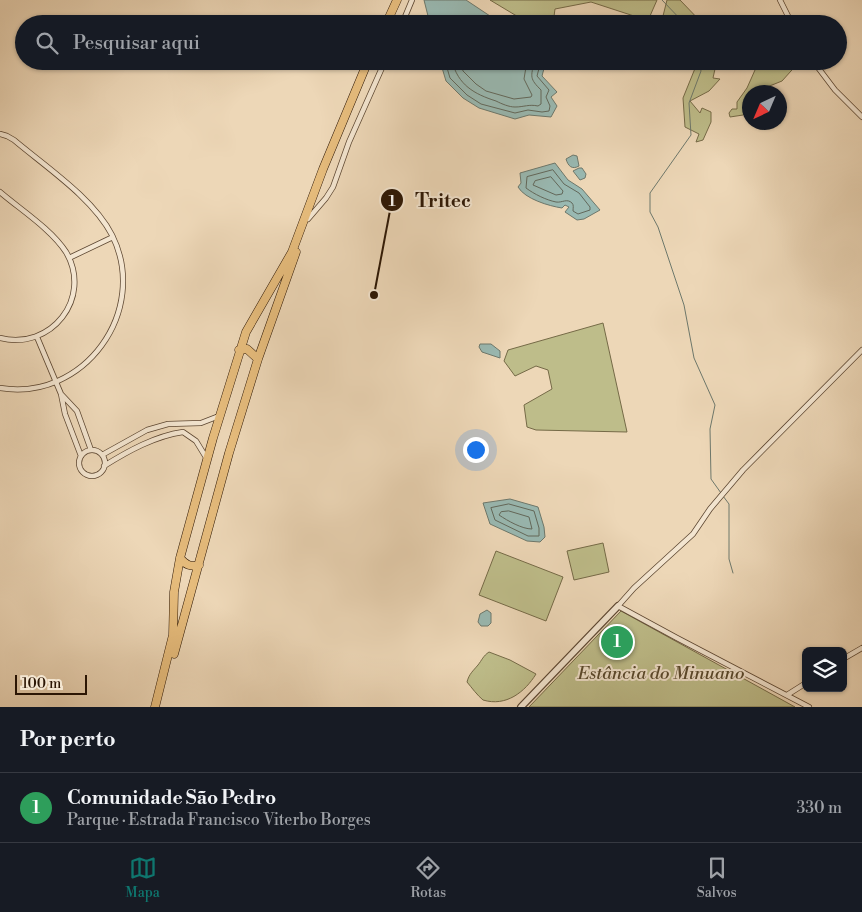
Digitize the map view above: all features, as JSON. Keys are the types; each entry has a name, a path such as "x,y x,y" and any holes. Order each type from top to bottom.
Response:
{"highway":[{"path":"391,15 398,0"},
{"path":"160,707 220,484 258,359 308,219 366,70"},
{"path":"155,707 173,635 174,592 180,558 239,350 253,317 292,252 323,169 366,70"},
{"path":"239,350 247,349 258,359"},
{"path":"180,558 187,565 199,565"}],"street":[{"path":"406,15 412,0"},
{"path":"780,0 788,15"},
{"path":"308,219 333,188 349,142 381,70"},
{"path":"820,70 835,90 862,117"},
{"path":"0,134 11,138 86,200 101,217 113,237 122,271 122,295 117,318 107,339 92,358 74,373 56,381 28,389 0,388"},
{"path":"0,192 50,233 62,247 69,258 73,270 74,283 71,301 66,313 58,323 37,337 16,340 0,338"},
{"path":"69,258 113,237"},
{"path":"37,337 61,394 65,414 81,456"},
{"path":"521,707 634,588 693,534 710,509 743,470 862,350"},
{"path":"61,394 77,411 91,450"},
{"path":"102,455 147,430 168,424 201,423 219,416"},
{"path":"104,466 148,442 183,432 196,441 208,461"},
{"path":"91,450 97,451 102,455 105,460 104,466 101,472 96,475 87,474 80,468 81,456 86,452 91,450"},
{"path":"618,606 809,707"},
{"path":"847,657 862,648"},
{"path":"787,695 802,686"}],"green space":[{"path":"490,0 657,0 650,15 631,15 591,2 555,9 554,15 515,15"},
{"path":"667,0 680,0 694,15 663,15"},
{"path":"694,70 715,70 713,78 720,79 709,91 690,101 700,113 702,108 711,112 711,122 703,140 696,142 699,134 685,127 683,98"},
{"path":"755,70 792,70 782,81 772,85 748,85"},
{"path":"742,95 742,115 730,117 729,113 732,109 737,109 737,102"},
{"path":"603,323 627,432 536,430 527,427 524,405 552,389 548,370 536,366 515,376 504,361 508,350"},
{"path":"603,543 609,572 574,580 567,551"},
{"path":"496,551 563,577 546,621 479,595"},
{"name":"Estância do Minuano","path":"621,611 795,707 529,707"},
{"path":"489,652 510,660 536,674 526,687 507,700 491,702 483,700 467,682 471,673"}],"water":[{"path":"424,0 466,0 488,15 428,15"},
{"path":"443,70 544,70 542,76 557,92 551,97 557,106 551,117 529,115 515,119 479,108 463,98 446,81"},
{"path":"573,155 577,156 579,166 574,168 569,165 566,159"},
{"path":"555,163 568,180 582,189 600,210 584,219 577,220 565,212 569,207 565,205 562,208 551,206 538,201 526,195 518,187 521,183 520,173"},
{"path":"582,168 586,174 585,178 580,180 573,171"},
{"path":"480,344 491,344 500,351 500,358 482,352 479,347"},
{"path":"510,499 538,507 545,537 540,542 527,541 490,524 483,503"},
{"path":"487,610 491,613 491,623 488,626 481,626 478,622 480,614"}],"waterway":[{"path":"662,0 676,15"},
{"path":"701,70 689,103 691,135 650,193 650,212 658,227 684,305 694,358 715,405 710,429 711,479 721,493"},
{"path":"723,496 729,504 729,559 733,573"}],"place":[{"name":"Tritec","path":"374,295"},
{"name":"Comunidade São Pedro","path":"617,642"}]}
